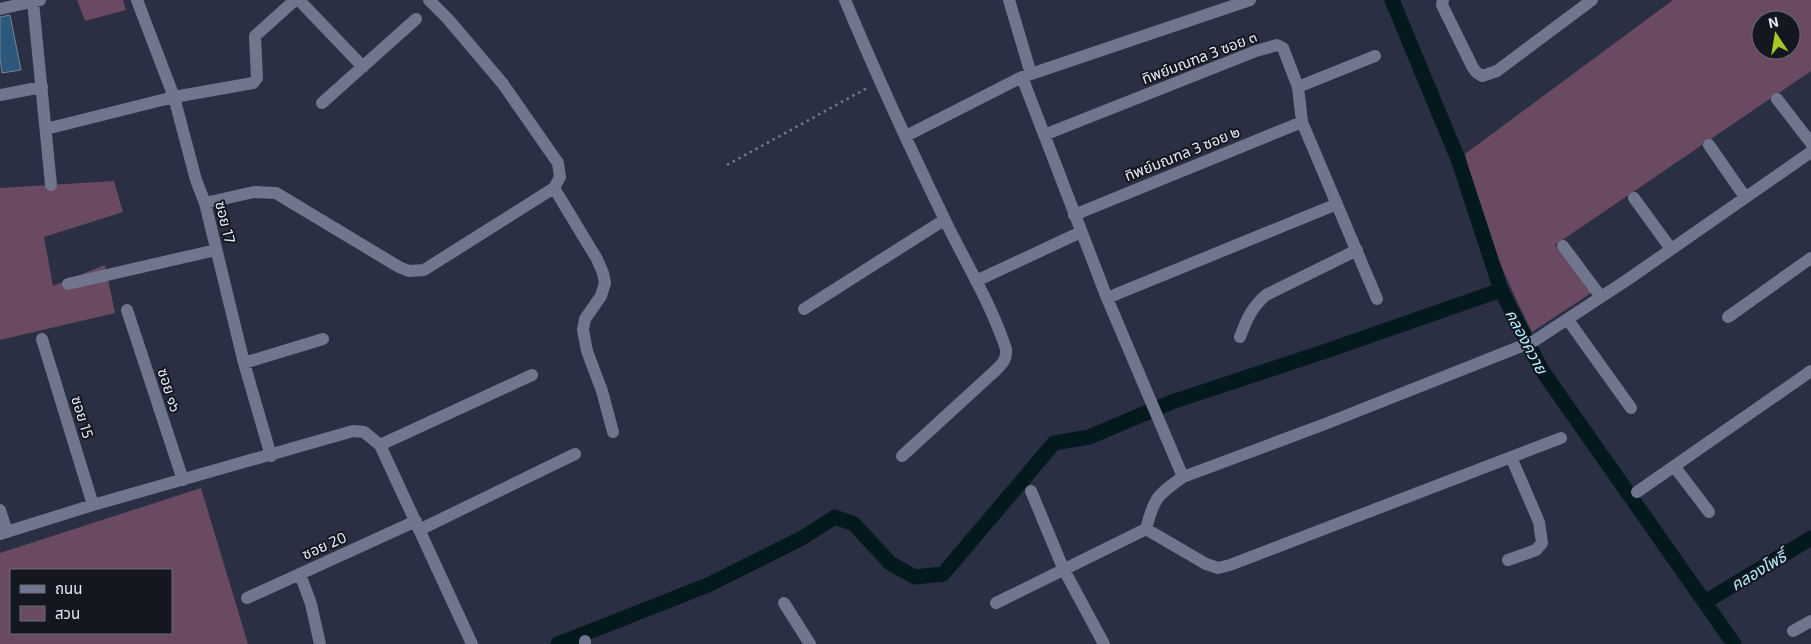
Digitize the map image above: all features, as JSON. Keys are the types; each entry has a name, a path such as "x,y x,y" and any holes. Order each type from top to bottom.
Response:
{"street":[{"name":"ซอย 17","path":"137,0 174,97 196,180 205,203 244,363 271,456"},
{"path":"46,129 174,97 253,83 257,78 258,68 255,36 295,0"},
{"path":"299,0 363,67"},
{"path":"205,203 254,192 276,193 398,267 409,271 424,270 554,188 560,176 558,163 503,84 448,19 429,0"},
{"path":"845,0 880,82 944,220 976,281 1002,337 1007,356 996,370 902,456"},
{"path":"1009,0 1044,135 1107,298 1183,476"},
{"path":"906,136 1027,75 1250,0"},
{"path":"1443,0 1442,5 1472,66 1482,76 1497,71 1592,0"},
{"path":"0,9 37,1 42,86 52,186"},
{"path":"322,103 416,19"},
{"name":"ทิพย์มณฑล 3 ซอย ๓","path":"1044,135 1256,51 1277,45 1283,48 1287,56 1298,87 1302,122 1377,299"},
{"path":"1298,87 1375,56"},
{"path":"0,95 42,86"},
{"path":"1777,99 1811,143"},
{"name":"ทิพย์มณฑล 3 ซอย ๒","path":"1074,215 1302,122"},
{"path":"1709,145 1745,197"},
{"path":"1146,529 1152,506 1163,491 1183,476 1325,424 1534,341 1601,298 1811,152"},
{"path":"554,188 597,259 603,273 605,283 602,296 585,318 583,330 587,352 604,398 613,432"},
{"path":"1634,198 1671,249"},
{"path":"1107,298 1337,204"},
{"path":"804,309 944,220"},
{"path":"976,281 1081,232"},
{"path":"1563,246 1601,298"},
{"path":"68,284 216,250"},
{"path":"1240,337 1249,314 1266,295 1357,250"},
{"path":"1728,317 1811,258"},
{"name":"ซอย ๑๖","path":"127,310 182,480"},
{"path":"1568,320 1631,408"},
{"name":"ซอย 15","path":"42,339 93,505"},
{"path":"244,363 323,339"},
{"path":"1637,492 1811,372"},
{"path":"380,445 532,375"},
{"path":"0,510 3,533 93,505 271,456 353,431 364,432 380,445 472,644"},
{"path":"1146,529 1206,564 1218,568 1561,438"},
{"name":"ซอย 20","path":"247,598 418,525 575,454"},
{"path":"1508,560 1536,550 1542,543 1539,522 1511,457"},
{"path":"1674,466 1709,512"},
{"path":"1031,491 1063,568 1104,644"},
{"path":"996,603 1063,568 1146,529"},
{"path":"300,574 311,604 320,644"},
{"path":"784,603 810,644"},
{"path":"1793,632 1811,621"}],"path":[{"path":"727,165 880,82"}],"green space":[{"path":"77,0 123,0 126,10 85,21"},
{"path":"1673,0 1811,0 1811,71 1555,245 1591,293 1532,332 1493,245 1470,177 1465,154"},
{"path":"114,181 123,212 44,237 53,286 105,265 115,313 0,340 0,188"},
{"path":"201,488 248,644 0,644 0,553"}],"building":[{"path":"10,15 21,70 2,73 0,17"}],"waterway":[{"name":"คลองควาย","path":"1392,0 1458,159 1501,290 1541,369 1734,644"},
{"path":"558,644 708,585 802,538 835,517 854,524 890,563 915,577 943,574 1054,443 1089,437 1172,402 1501,290"},
{"name":"คลองโพธิ์","path":"1705,602 1811,538"}]}
